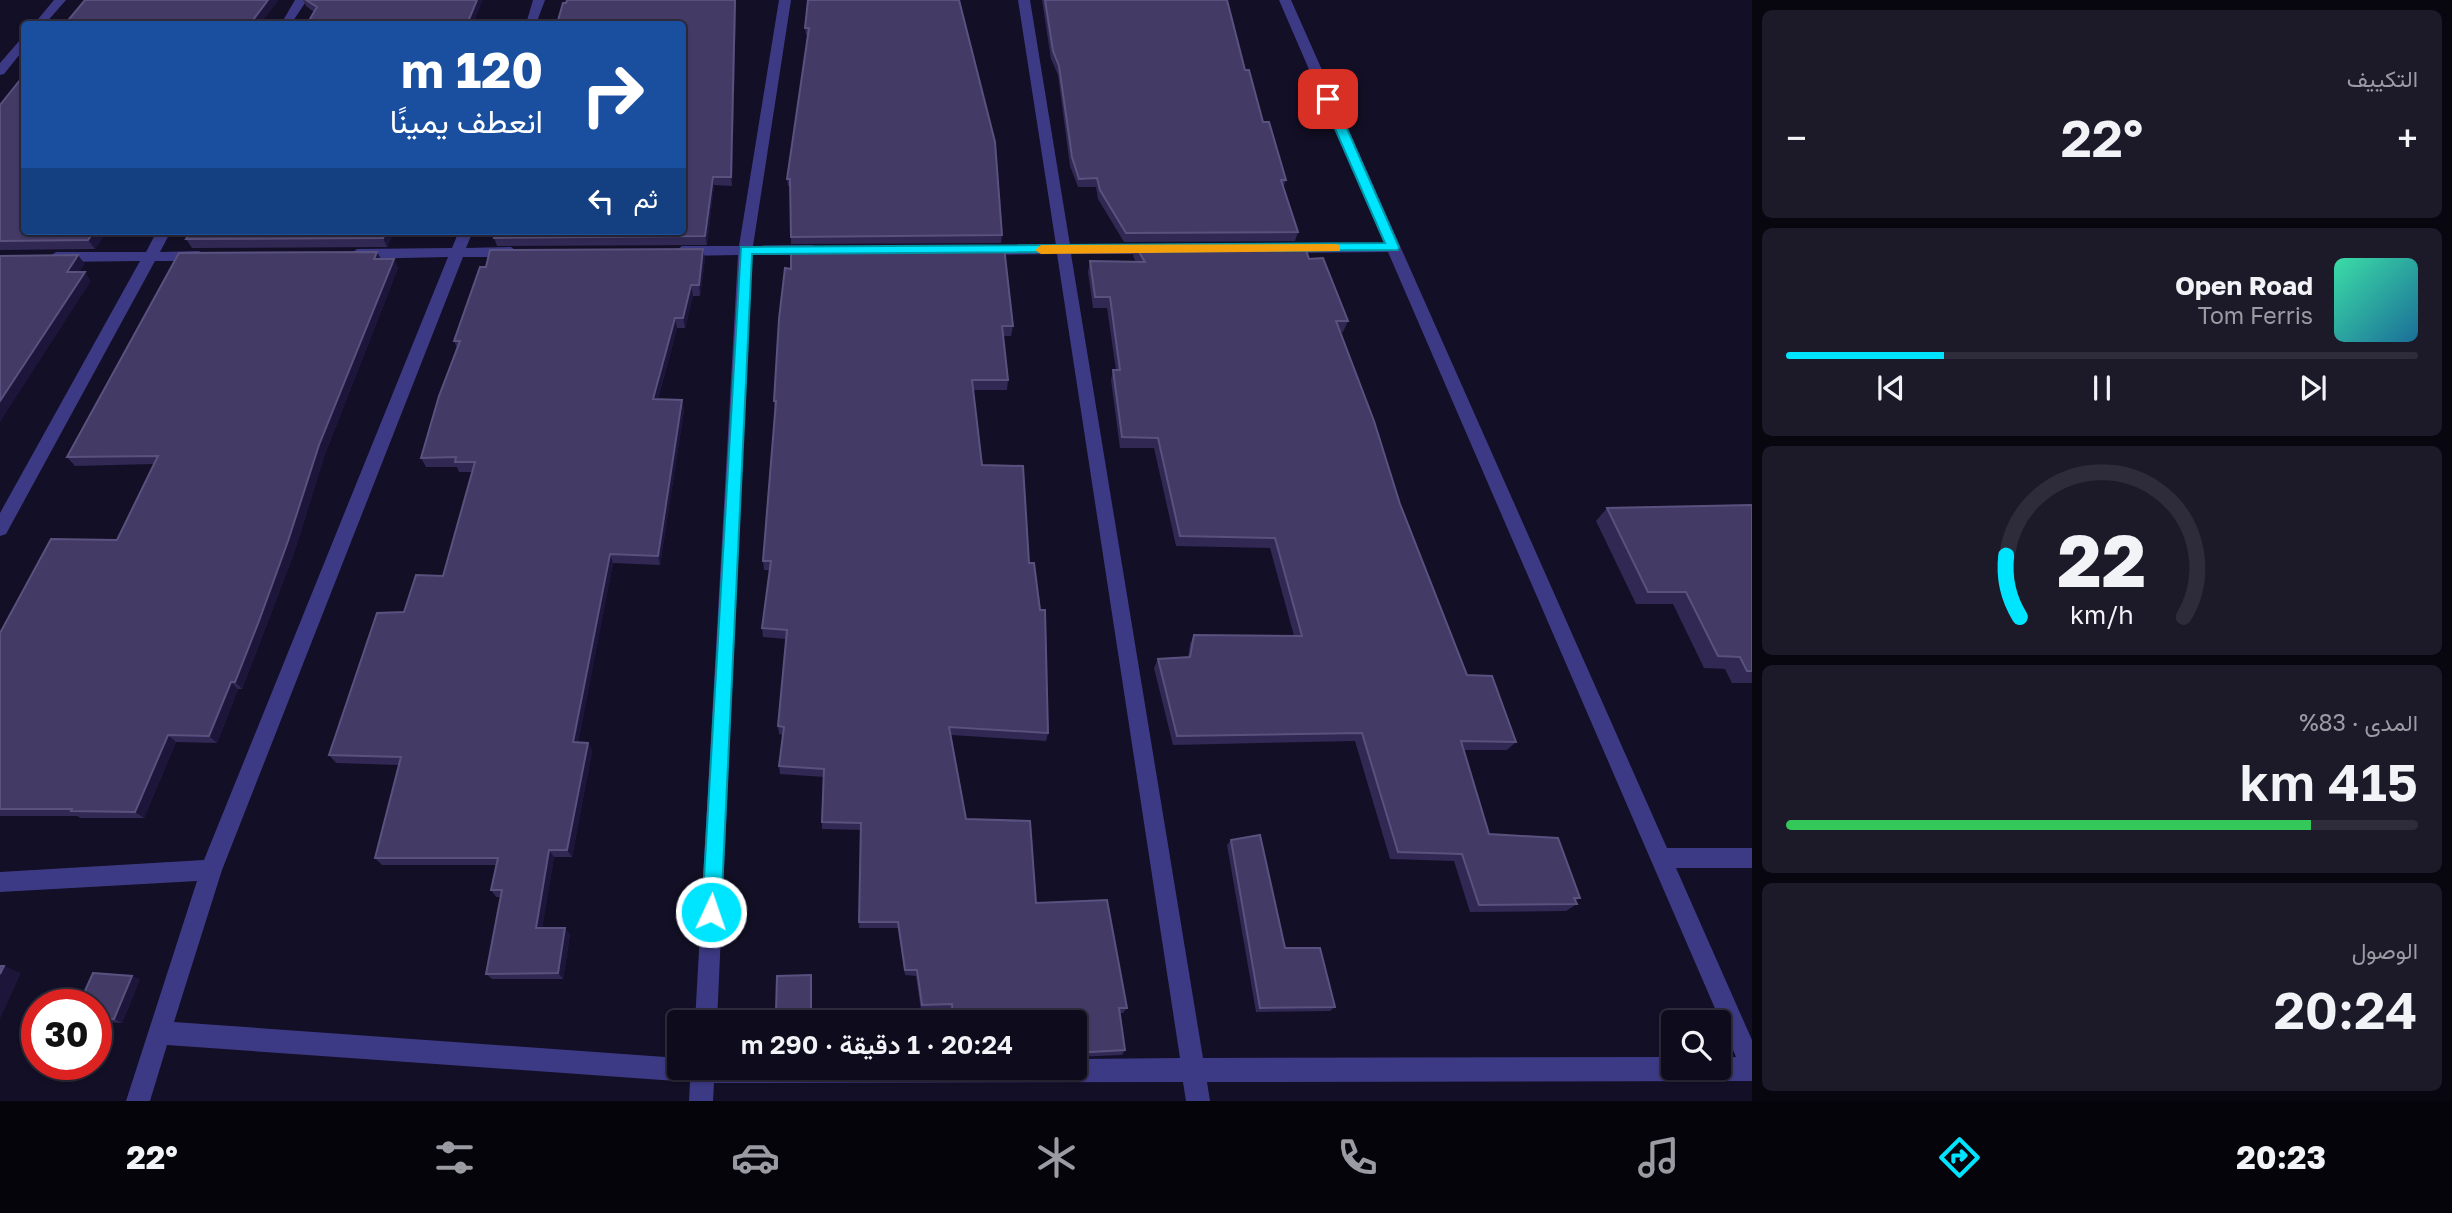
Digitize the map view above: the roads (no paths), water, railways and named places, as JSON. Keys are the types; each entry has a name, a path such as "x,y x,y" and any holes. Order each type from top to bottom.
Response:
{"street":[{"path":"42,21 60,0"},
{"path":"288,21 301,0"},
{"path":"532,21 539,0"},
{"path":"707,1010 745,250 785,0"},
{"path":"1024,0 1198,1101"},
{"path":"1087,1070 1752,1068 1285,0"},
{"path":"0,51 21,47"},
{"path":"0,71 21,47"},
{"path":"0,529 162,235"},
{"path":"138,1101 211,870 465,235"},
{"path":"1267,248 1393,247"},
{"path":"967,250 1172,249"},
{"path":"664,251 828,250"},
{"path":"338,254 527,252"},
{"path":"41,257 216,256"},
{"path":"1660,858 1752,858"},
{"path":"0,882 211,870"},
{"path":"161,1033 667,1067"},
{"path":"701,1101 702,1080"}]}
